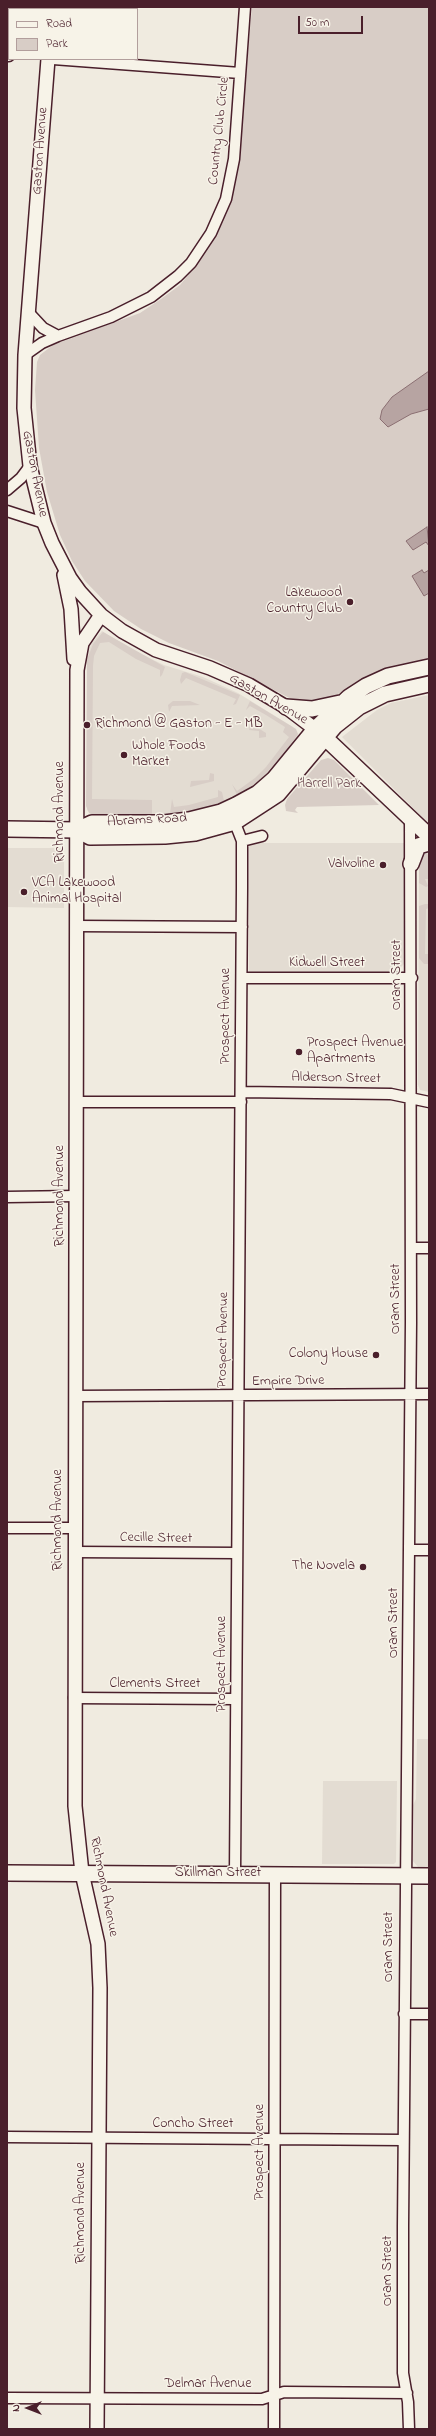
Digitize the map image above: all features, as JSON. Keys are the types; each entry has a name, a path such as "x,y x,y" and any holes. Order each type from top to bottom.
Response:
{"main road":[{"name":"Abrams Road","path":"7,829 77,830 90,836 182,835 232,815 278,794 343,702 366,686 388,676 429,667"},
{"name":"Abrams Road","path":"321,733 373,699 400,689 429,684"},
{"path":"286,707 312,709 343,702"},
{"name":"Gaston Avenue","path":"321,733 410,816 429,836"},
{"path":"411,864 418,846 429,843"},
{"name":"Skillman Street","path":"7,1873 429,1876"}],"street":[{"name":"Country Club Circle","path":"25,355 42,342 111,317 146,300 178,276 201,249 220,215 230,183 245,7"},
{"name":"Gaston Avenue","path":"48,60 25,355 24,408 30,466 44,524 59,560 80,592 101,615 122,631 151,647 210,668 248,685 286,707 321,733"},
{"path":"66,60 240,73"},
{"path":"29,313 43,328 58,336"},
{"path":"7,490 21,478 30,466"},
{"path":"7,511 44,524"},
{"path":"59,560 70,602 73,654 77,670"},
{"name":"Richmond Avenue","path":"97,2429 99,1965 98,1944 82,1873 75,1806 74,1698 77,1102 77,670 82,643 101,615"},
{"name":"Prospect Avenue","path":"232,815 242,841 235,1874"},
{"name":"Oram Street","path":"409,2429 407,2393 403,2373 403,2140 405,1875 409,1757 409,1550 412,1248 412,978 410,816"},
{"path":"242,841 262,836"},
{"path":"77,926 242,927"},
{"name":"Kidwell Street","path":"242,978 412,978"},
{"name":"Alderson Street","path":"77,1102 391,1094 429,1102"},
{"path":"7,1197 76,1196"},
{"path":"412,1248 429,1248"},
{"name":"Empire Drive","path":"76,1396 429,1394"},
{"path":"7,1528 75,1528"},
{"path":"409,1550 429,1550"},
{"name":"Cecille Street","path":"75,1552 237,1553"},
{"name":"Clements Street","path":"74,1698 236,1699"},
{"name":"Prospect Avenue","path":"274,2429 276,1874"},
{"path":"404,2014 429,2014"},
{"name":"Concho Street","path":"7,2137 403,2140"},
{"name":"Delmar Avenue","path":"7,2398 262,2399 284,2392 407,2393"}],"shaded area":[{"path":"429,371 429,409 411,414 388,427 380,419 382,410 392,397"},
{"path":"427,527 429,546 426,542 413,550 406,541"},
{"path":"422,570 424,573 429,570 429,593 424,596 412,576"},
{"path":"102,631 135,651 164,665 203,677 238,693 293,727 298,735 297,740 261,782 222,804 191,813 170,817 92,815 87,810 87,659 91,644"},
{"path":"429,695 429,824 342,737 377,710 391,703"},
{"path":"249,843 406,843 406,962 395,973 249,973"},
{"path":"7,848 64,848 64,908 7,907"},
{"path":"424,851 429,854 429,1092 420,1090 418,1085 419,856"},
{"path":"417,1739 429,1739 429,1868 418,1867 412,1860 411,1854 411,1809 416,1799"},
{"path":"323,1781 397,1781 396,1862 394,1864 322,1864"}],"green space":[{"path":"252,7 429,7 429,660 393,666 369,675 325,702 299,703 218,661 169,643 141,629 114,611 85,581 72,561 60,535 47,492 39,448 35,390 37,362 40,355 53,345 140,313 161,299 180,285 199,262 216,233 229,203 238,169"},
{"path":"103,632 165,667 160,677 160,670 136,659 109,642 100,643 94,656 93,666 92,799 152,800 152,815 94,815 89,813 86,806 87,660 93,644"},
{"path":"185,672 240,695 236,704 233,705 236,699 186,678 181,684 180,680 182,673"},
{"path":"173,701 190,701 200,705 172,706 169,712 168,705"},
{"path":"250,701 296,729 298,734 285,752 259,781 237,795 232,784 237,791 255,778 266,767 289,737 283,732 285,727 266,715 250,706 246,710"},
{"path":"250,723 266,733 266,737 259,738 259,731 249,730"},
{"name":"Harrell Park","path":"328,758 334,760 379,805 297,807 295,810 298,813 286,811 285,805 287,799 321,760"},
{"path":"210,773 214,774 214,781 190,787 191,781 209,780"},
{"path":"218,790 222,792 224,801 189,813 170,814 172,799 174,807 189,805 218,797"},
{"path":"423,852 429,855 429,879 425,879 428,886 426,887 419,883 419,856"},
{"path":"429,904 429,908 426,909 425,954 428,954 429,964 424,964 419,958 419,906"}],"place":[{"name":"Lakewood Country Club","path":"350,602"},
{"name":"Richmond @ Gaston - E - MB","path":"87,725"},
{"name":"Whole Foods Market","path":"124,755"},
{"name":"Valvoline","path":"383,865"},
{"name":"VCA Lakewood Animal Hospital","path":"24,892"},
{"name":"Prospect Avenue Apartments","path":"299,1052"},
{"name":"Colony House","path":"376,1355"},
{"name":"The Novela","path":"363,1567"}]}
